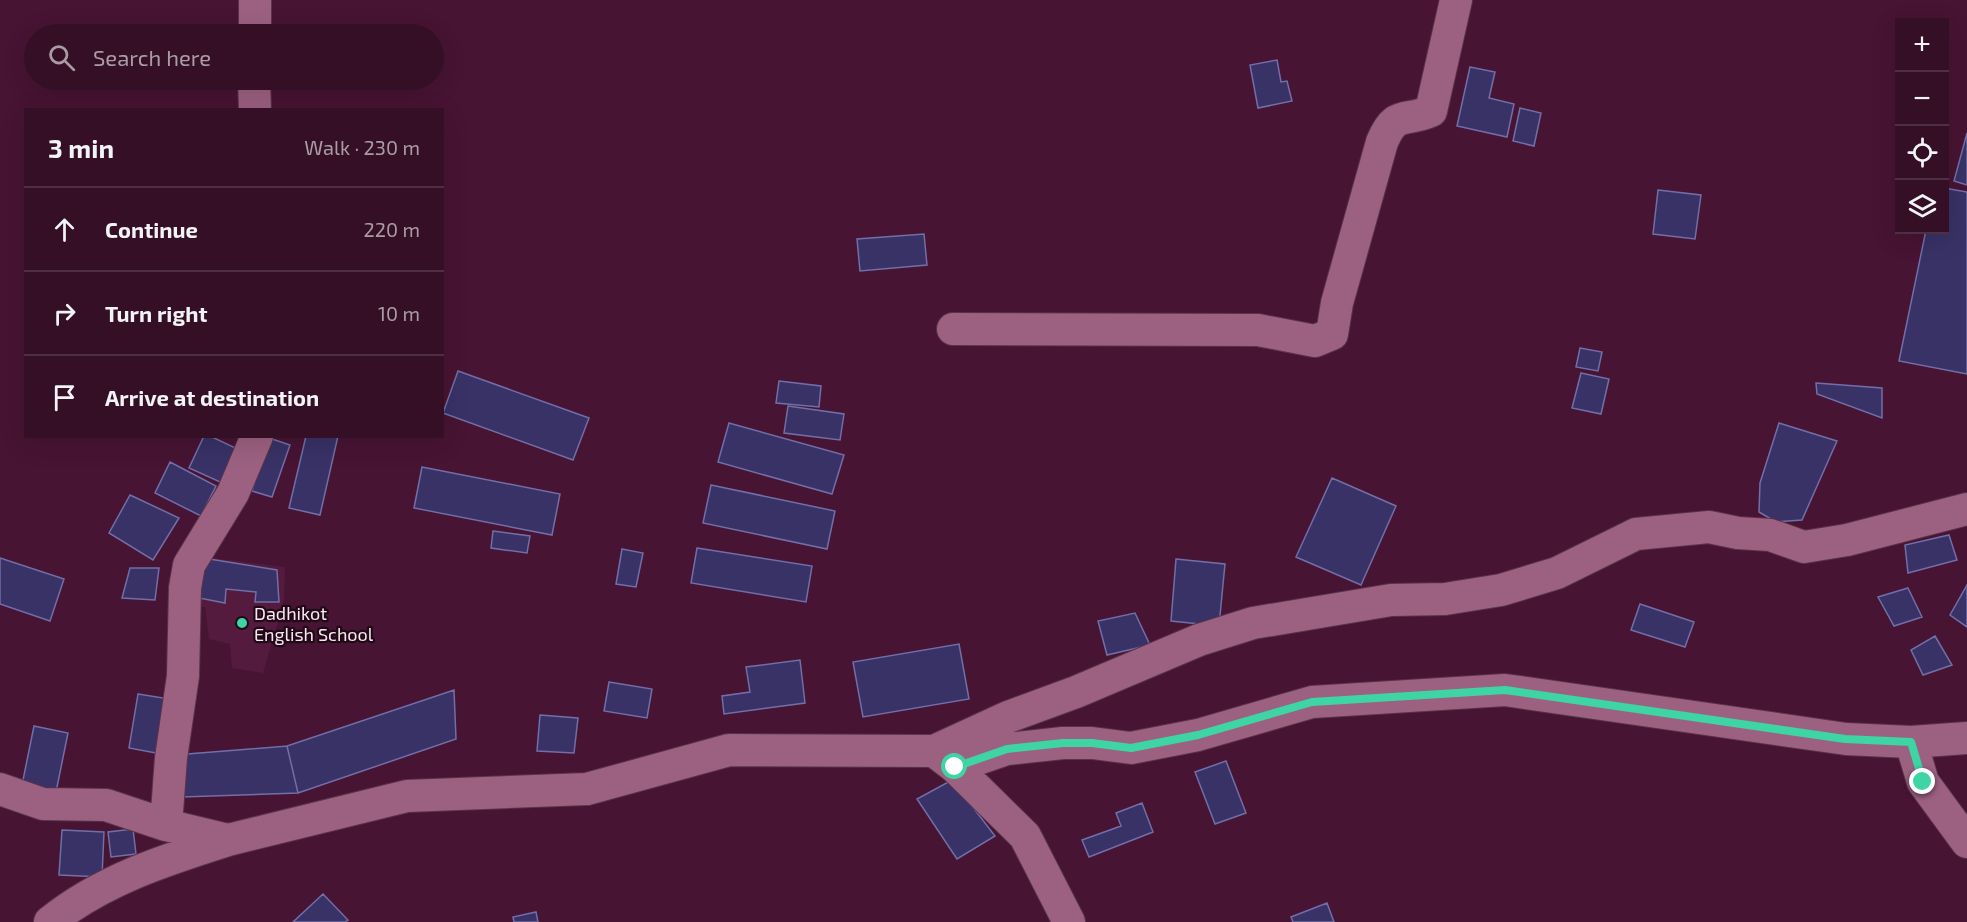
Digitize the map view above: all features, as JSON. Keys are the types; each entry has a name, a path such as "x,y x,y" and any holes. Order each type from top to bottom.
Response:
{"street":[{"path":"255,0 255,24"},
{"path":"952,329 1258,330 1315,341 1332,334 1337,303 1382,142 1389,127 1399,118 1416,118 1431,111 1456,0"},
{"path":"254,90 255,108"},
{"path":"166,825 171,758 183,676 185,588 189,565 233,493 256,438"},
{"path":"945,759 1008,717 1076,693 1199,640 1253,623 1391,600 1445,599 1501,590 1557,573 1636,534 1708,527 1738,533 1770,535 1803,547 1846,540 1967,509"},
{"path":"50,922 106,884 167,859 228,840 407,796 587,789 729,750 945,759 1063,743 1092,743 1131,748 1198,735 1312,702 1505,690 1845,739 1911,742 1967,738"},
{"path":"1911,742 1923,782 1967,842"},
{"path":"945,759 1025,836 1069,922"},
{"path":"0,789 43,804 106,805 166,825 228,840"}],"shaded area":[{"name":"Dadhikot English School","path":"196,556 285,567 284,600 263,673 232,668 230,644 209,639 205,607 192,606"}],"building":[{"path":"1277,60 1281,82 1287,81 1292,101 1258,108 1250,65"},
{"path":"1470,67 1495,72 1489,98 1514,104 1507,137 1457,126"},
{"path":"1520,108 1541,113 1534,146 1513,141"},
{"path":"1967,133 1967,185 1954,181"},
{"path":"1949,189 1967,192 1967,374 1899,361 1925,234 1949,234"},
{"path":"1658,190 1701,195 1695,239 1653,234"},
{"path":"924,234 927,265 860,271 857,239"},
{"path":"1580,348 1602,352 1598,371 1576,367"},
{"path":"458,371 589,418 573,460 444,413"},
{"path":"1581,373 1609,379 1601,414 1572,408"},
{"path":"779,381 821,386 819,407 776,403"},
{"path":"1816,383 1882,388 1882,418 1817,394"},
{"path":"788,406 844,414 840,440 784,433"},
{"path":"729,423 844,455 832,494 718,462"},
{"path":"1779,423 1837,441 1802,520 1776,522 1759,512 1760,483"},
{"path":"203,438 214,438 244,452 229,486 189,468"},
{"path":"269,438 290,445 272,497 252,491"},
{"path":"306,438 338,438 320,515 289,508"},
{"path":"170,462 216,486 201,516 155,493"},
{"path":"422,467 560,494 552,535 414,508"},
{"path":"1332,478 1396,506 1361,585 1296,557"},
{"path":"711,485 835,511 827,549 703,523"},
{"path":"130,495 179,518 153,560 109,533"},
{"path":"493,531 530,536 527,553 491,548"},
{"path":"1949,535 1957,560 1908,573 1905,545"},
{"path":"697,548 812,566 806,602 691,583"},
{"path":"622,549 643,553 636,587 616,584"},
{"path":"0,558 64,579 50,621 0,604"},
{"path":"203,558 277,570 279,602 255,602 256,592 226,589 225,603 199,598"},
{"path":"1176,559 1225,564 1219,626 1171,621"},
{"path":"130,568 159,568 155,600 122,598"},
{"path":"1967,585 1967,627 1950,615"},
{"path":"1908,588 1922,617 1894,626 1878,597"},
{"path":"1640,604 1694,622 1685,647 1631,630"},
{"path":"1135,613 1150,645 1107,655 1098,621"},
{"path":"1935,636 1952,665 1923,675 1911,650"},
{"path":"959,644 969,699 863,717 853,662"},
{"path":"800,660 805,703 724,714 722,696 750,692 746,667"},
{"path":"609,682 652,689 647,718 604,711"},
{"path":"454,690 456,739 298,793 287,746"},
{"path":"138,694 176,700 167,755 129,748"},
{"path":"540,715 578,718 574,753 537,751"},
{"path":"34,726 68,733 56,792 22,785"},
{"path":"287,746 298,793 182,797 175,755"},
{"path":"1226,761 1246,813 1215,824 1195,772"},
{"path":"952,780 995,836 957,859 917,799"},
{"path":"1142,803 1153,832 1089,857 1082,840 1121,826 1116,813"},
{"path":"133,829 136,854 111,857 108,832"},
{"path":"62,830 104,832 102,877 59,875"},
{"path":"323,894 348,920 345,922 293,922"},
{"path":"1327,903 1334,922 1293,922 1291,917"},
{"path":"536,912 538,922 514,922 513,917"}],"place":[{"name":"Dadhikot English School","path":"242,623"}],"route":[{"path":"955,767 1007,749 1063,743 1092,743 1131,748 1198,735 1312,702 1505,690 1845,739 1911,742 1923,782"}]}
